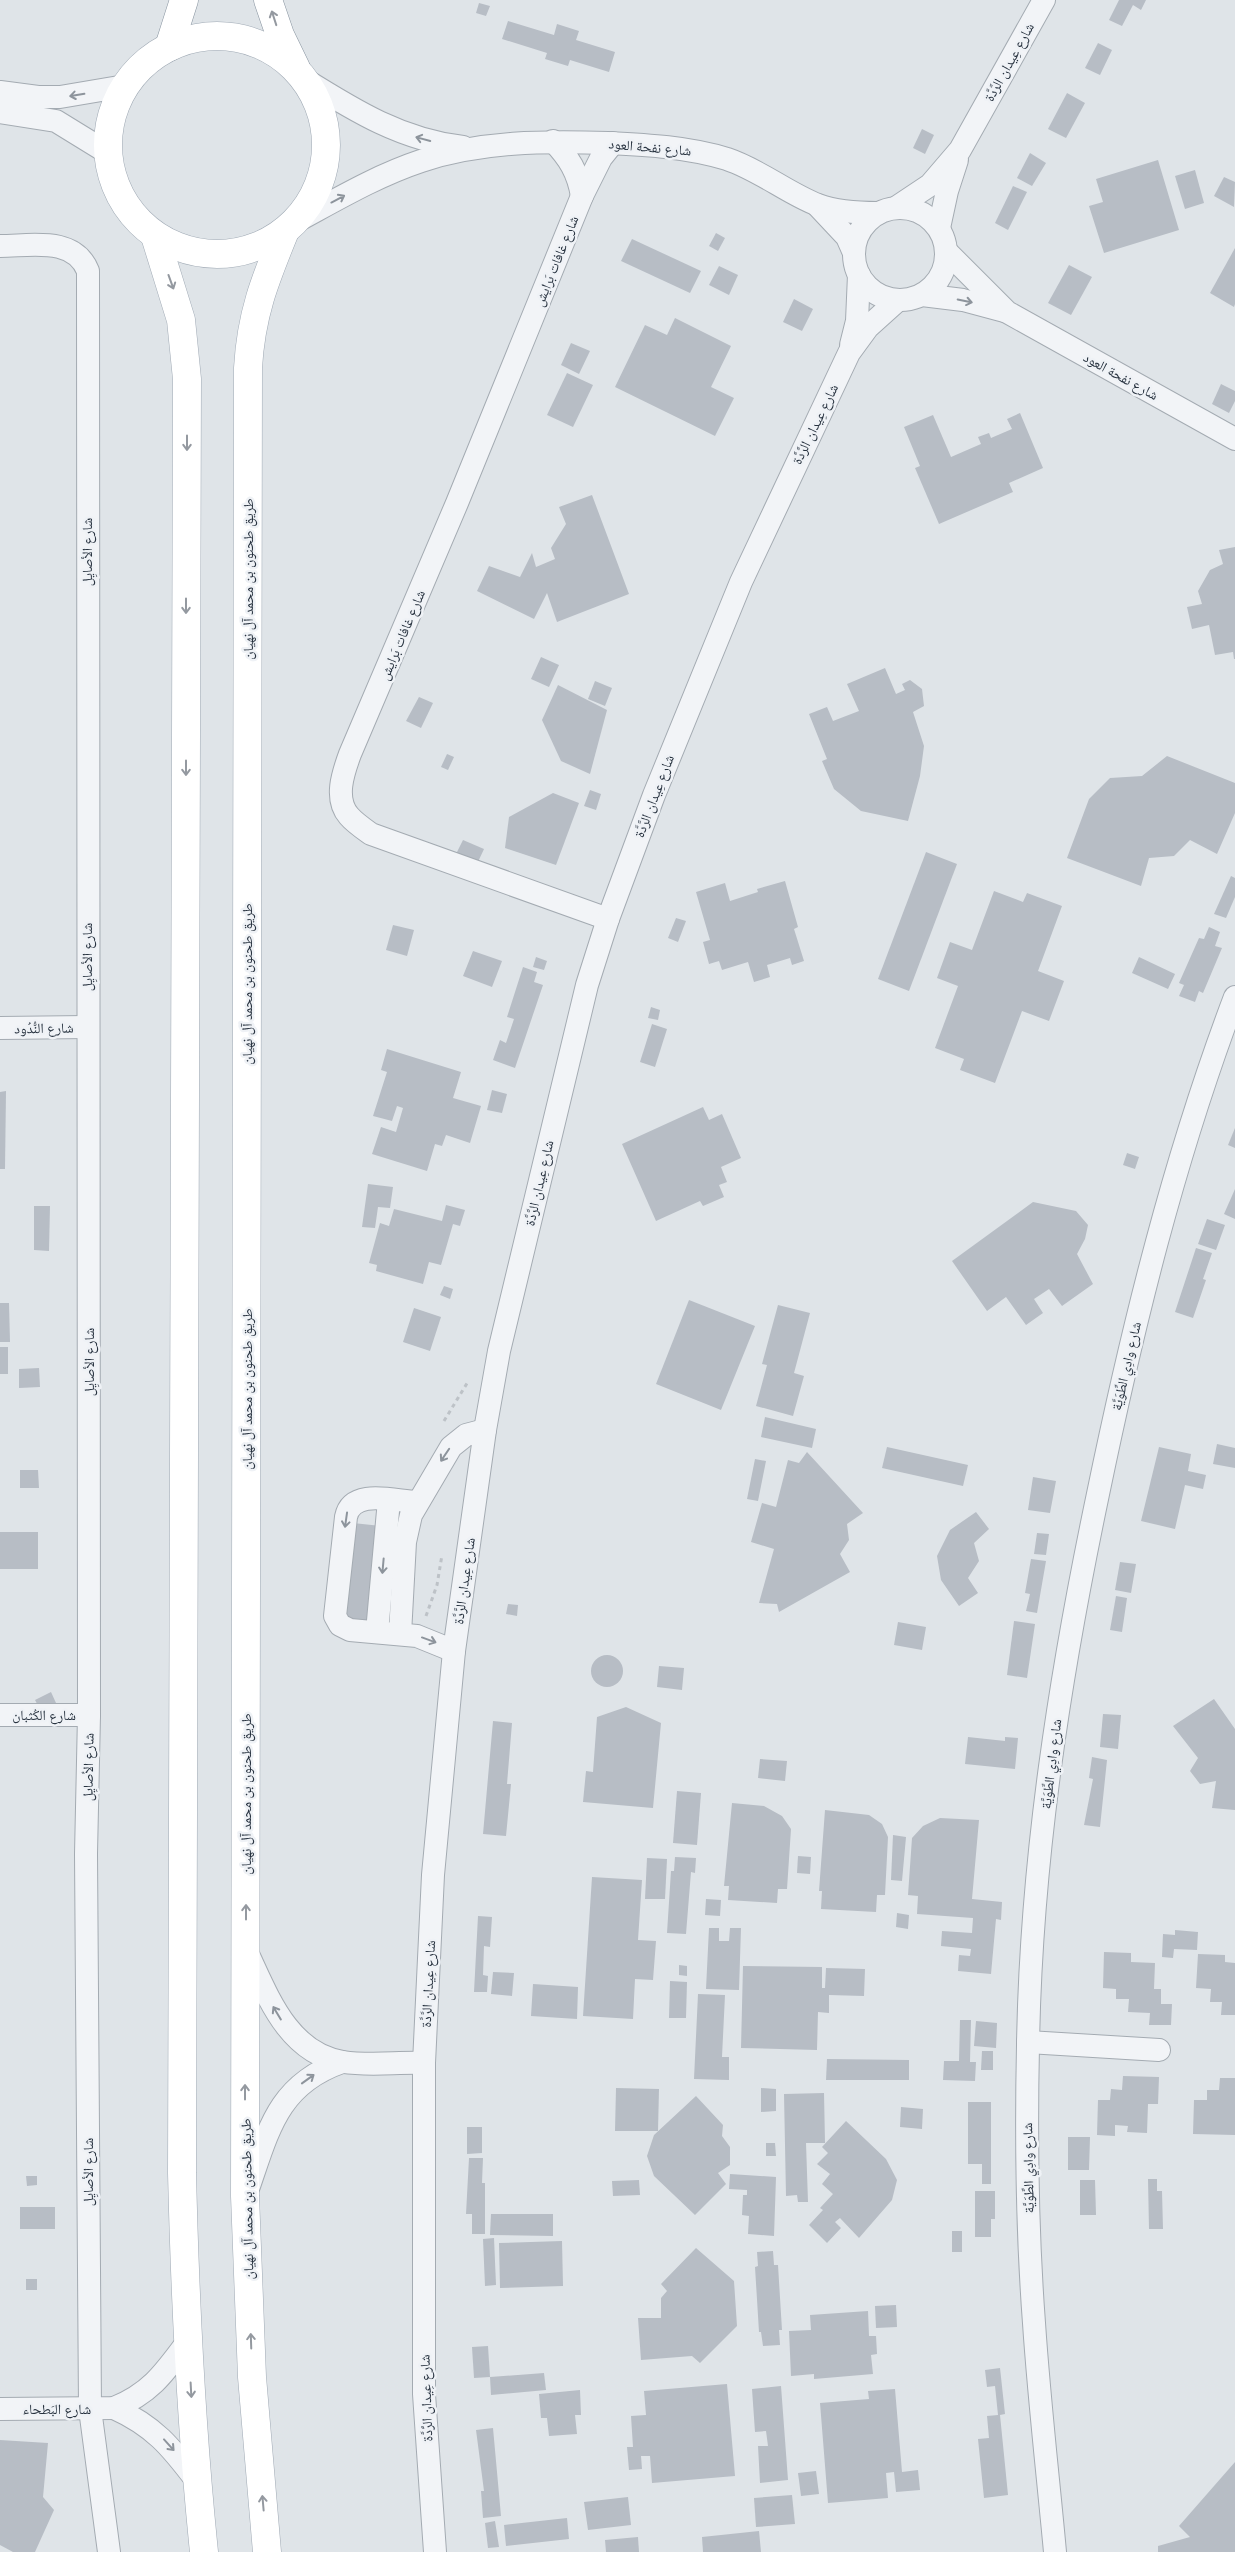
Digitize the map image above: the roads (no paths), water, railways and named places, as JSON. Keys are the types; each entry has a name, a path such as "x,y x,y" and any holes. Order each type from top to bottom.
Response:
{"main road":[{"path":"169,47 184,0"},
{"path":"268,0 280,35 300,73"},
{"path":"290,227 252,248 234,254 207,255 180,248 155,236 136,220 122,200 112,177 108,153 109,130 115,107 125,86 144,64 169,47 195,38 231,37 249,40 274,51 300,73"},
{"name":"طريق طحنون بن محمد آل نهيان","path":"267,2552 252,2378 245,2196 248,368 255,312 263,284 290,227 317,190 326,152 322,113 300,73"},
{"path":"155,236 181,320 187,379 182,2172 188,2341 196,2480 204,2552"}],"street":[{"name":"شارع عِيدان الرَّدَّة","path":"939,228 947,191 960,150 1044,0"},
{"name":"شارع نفحة العود","path":"300,73 362,115 383,126 426,140 471,148"},
{"path":"0,92 38,97 60,97 125,86"},
{"path":"0,112 56,121 108,153"},
{"name":"شارع نفحة العود","path":"290,227 392,172 420,162 471,148 553,141 654,145 703,152 738,163 817,205 857,213 887,210"},
{"path":"553,141 573,164 580,179 582,196"},
{"name":"شارع غافات بَرايش","path":"608,919 371,834 348,815 341,789 341,778 458,502 582,196 601,158 613,144"},
{"name":"شارع عِيدان الرَّدَّة","path":"887,210 930,184 960,150"},
{"name":"شارع نفحة العود","path":"817,205 847,237 854,253"},
{"path":"913,209 928,216 939,228 945,239 947,252 944,269 935,284 922,295 898,300 875,293 858,275 854,253 857,237 865,223 887,210 913,209"},
{"name":"شارع الأصايِل","path":"0,246 64,247 78,254 88,271 87,1027 89,1714 86,1854 90,2409 109,2552"},
{"name":"شارع نفحة العود","path":"947,252 975,283 1007,312 1235,439"},
{"name":"شارع عِيدان الرَّدَّة","path":"849,353 857,321 858,275"},
{"name":"شارع نفحة العود","path":"922,295 963,300 1007,312"},
{"name":"شارع عِيدان الرَّدَّة","path":"435,2552 424,2394 424,2063 433,1875 454,1651 485,1430 499,1351 584,994 608,919 654,795 740,582 849,353 868,327 898,300"},
{"name":"شارع وادِي الطِّوَيَّة","path":"1055,2552 1034,2323 1027,2183 1028,2042 1036,1896 1051,1751 1074,1606 1119,1390 1163,1213 1217,1046 1235,997"},
{"name":"شارع النُّدُود","path":"0,1028 87,1027"},
{"path":"400,1634 405,1542 416,1502 450,1447 466,1435 485,1430"},
{"path":"416,1502 361,1499 355,1501 347,1511 335,1610 337,1621 345,1628 425,1638 454,1651"},
{"path":"377,1632 389,1500"},
{"name":"شارع الكُثبان","path":"0,1715 89,1714"},
{"path":"246,1950 278,2016 290,2032 317,2052 342,2062"},
{"path":"1028,2042 1159,2050"},
{"path":"245,2196 271,2122 293,2090 308,2078 324,2068 342,2062 424,2063"},
{"name":"شارع البَطحاء","path":"0,2409 114,2408 129,2402 156,2384 188,2341"},
{"name":"شارع البَطحاء","path":"114,2408 146,2424 160,2435 196,2480"}]}
